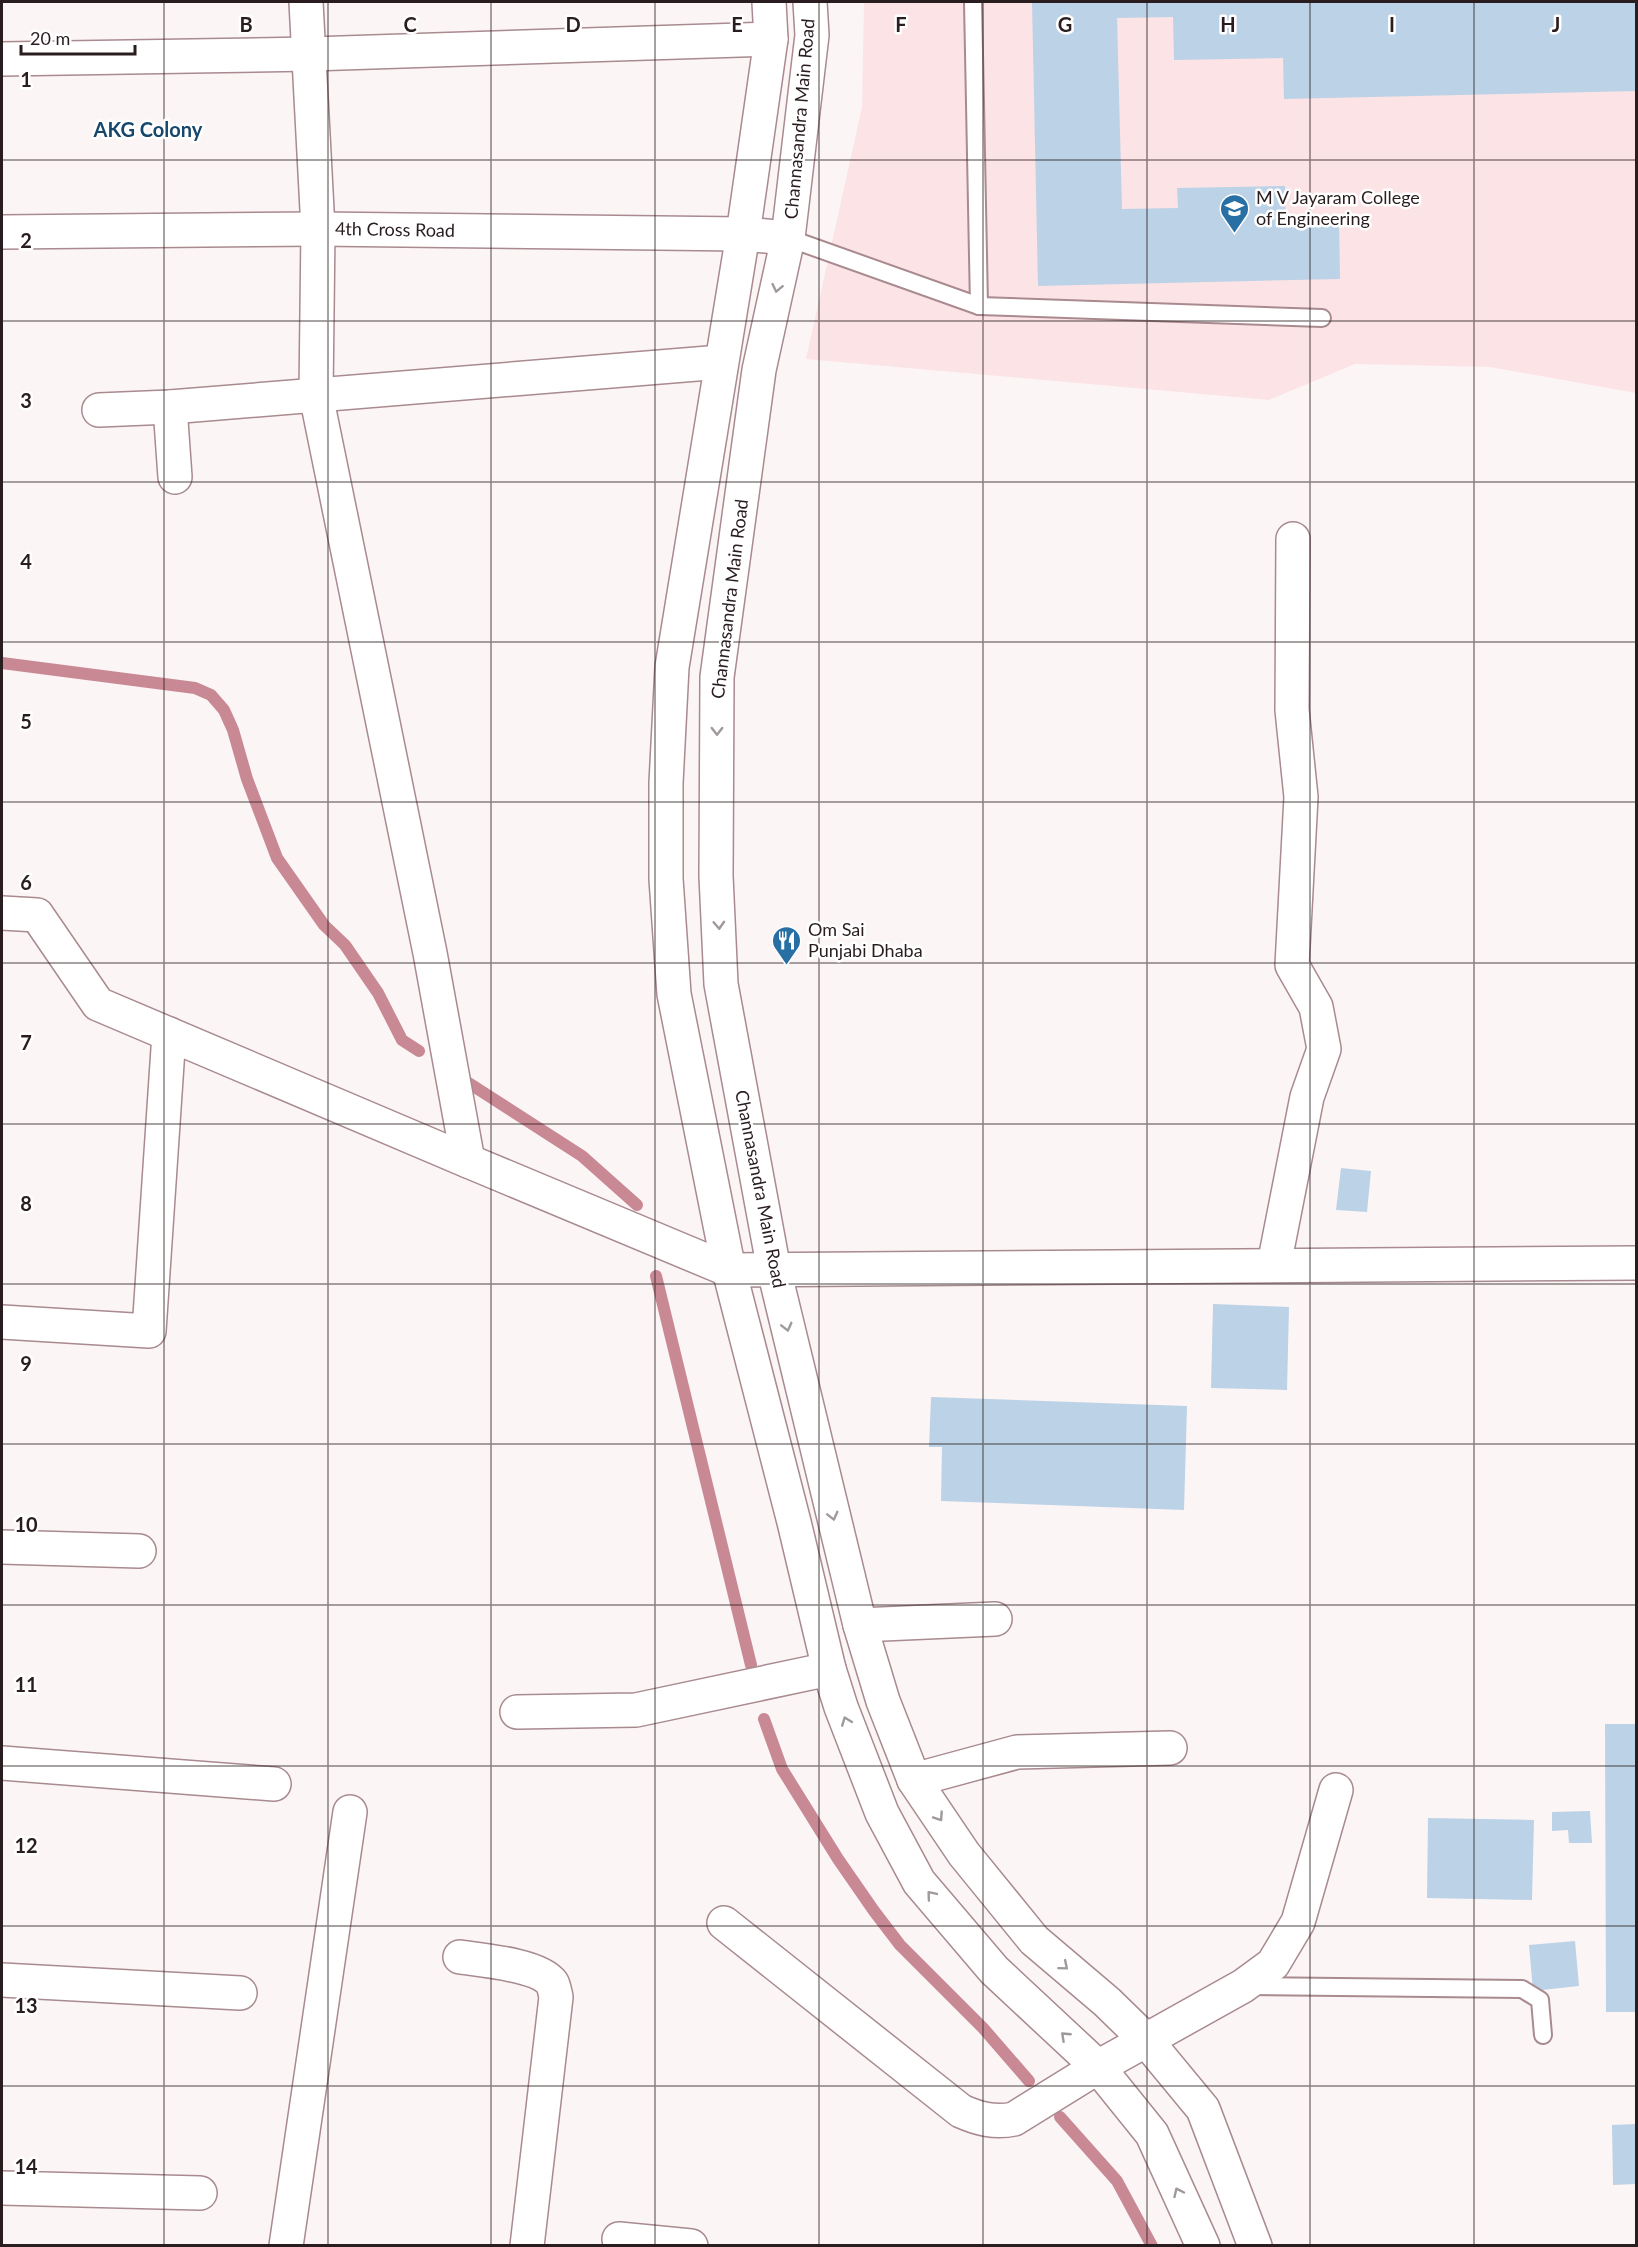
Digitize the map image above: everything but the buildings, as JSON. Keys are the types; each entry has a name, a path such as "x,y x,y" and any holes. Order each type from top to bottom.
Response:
{"street":[{"path":"306,2 311,54 318,229 316,395 430,953 468,1161"},
{"name":"Channasandra Main Road","path":"769,2 771,39 743,234 672,667 666,783 667,894 674,994 729,1270 830,1669 841,1707 882,1813 919,1882 994,1970 1098,2067 1152,2134 1203,2246"},
{"name":"Channasandra Main Road","path":"810,2 812,34 788,238 759,370 717,677 717,890 722,984 774,1270 860,1625 883,1701 914,1779 964,1854 1034,1940 1107,2002 1146,2040 1203,2109 1255,2246"},
{"path":"2,59 311,54 771,39"},
{"name":"4th Cross Road","path":"2,232 318,229 743,234 788,238"},
{"path":"99,410 170,407 721,362"},
{"path":"170,407 175,477"},
{"path":"1274,1265 1306,1097 1324,1049 1316,1007 1292,965 1302,796 1292,710 1293,539"},
{"path":"667,894 717,890"},
{"path":"2,913 38,915 98,1004 729,1270 1636,1263"},
{"path":"2,1322 149,1331 169,1034"},
{"path":"2,1547 139,1551"},
{"path":"860,1625 995,1619"},
{"path":"517,1712 636,1710 830,1669"},
{"path":"914,1779 1017,1752 1170,1748"},
{"path":"2,1763 274,1784"},
{"path":"724,1923 961,2111 975,2117 1000,2122 1014,2119 1098,2067 1243,1986 1273,1964 1298,1922 1336,1790"},
{"path":"286,2246 350,1812"},
{"path":"460,1957 512,1965 537,1973 552,1983 556,1997 528,2246"},
{"path":"2,1980 240,1993"},
{"path":"2,2188 200,2193"},
{"path":"619,2240 691,2246"}],"lane":[{"path":"973,2 979,306"},
{"path":"788,238 979,306 1322,318"},
{"path":"1243,1986 1522,1989 1540,2000 1543,2035"}],"shaded area":[{"name":"M V Jayaram College of Engineering","path":"864,2 1636,2 1636,393 1490,367 1355,364 1269,400 806,359 862,107"}],"waterway":[{"path":"2,663 195,688 211,695 224,710 233,730 247,779 277,858 324,925 345,945 378,993 402,1040 419,1051"},
{"path":"467,1082 582,1156 637,1205"},
{"path":"656,1276 751,1665"},
{"path":"764,1719 782,1769 838,1859 874,1911 900,1945 983,2028 1029,2081"},
{"path":"1060,2117 1117,2181 1152,2246"}],"place":[{"name":"M V Jayaram College of Engineering","path":"1235,234"},
{"name":"Om Sai Punjabi Dhaba","path":"787,966"}],"district":[{"name":"AKG Colony","path":"148,130"}]}
